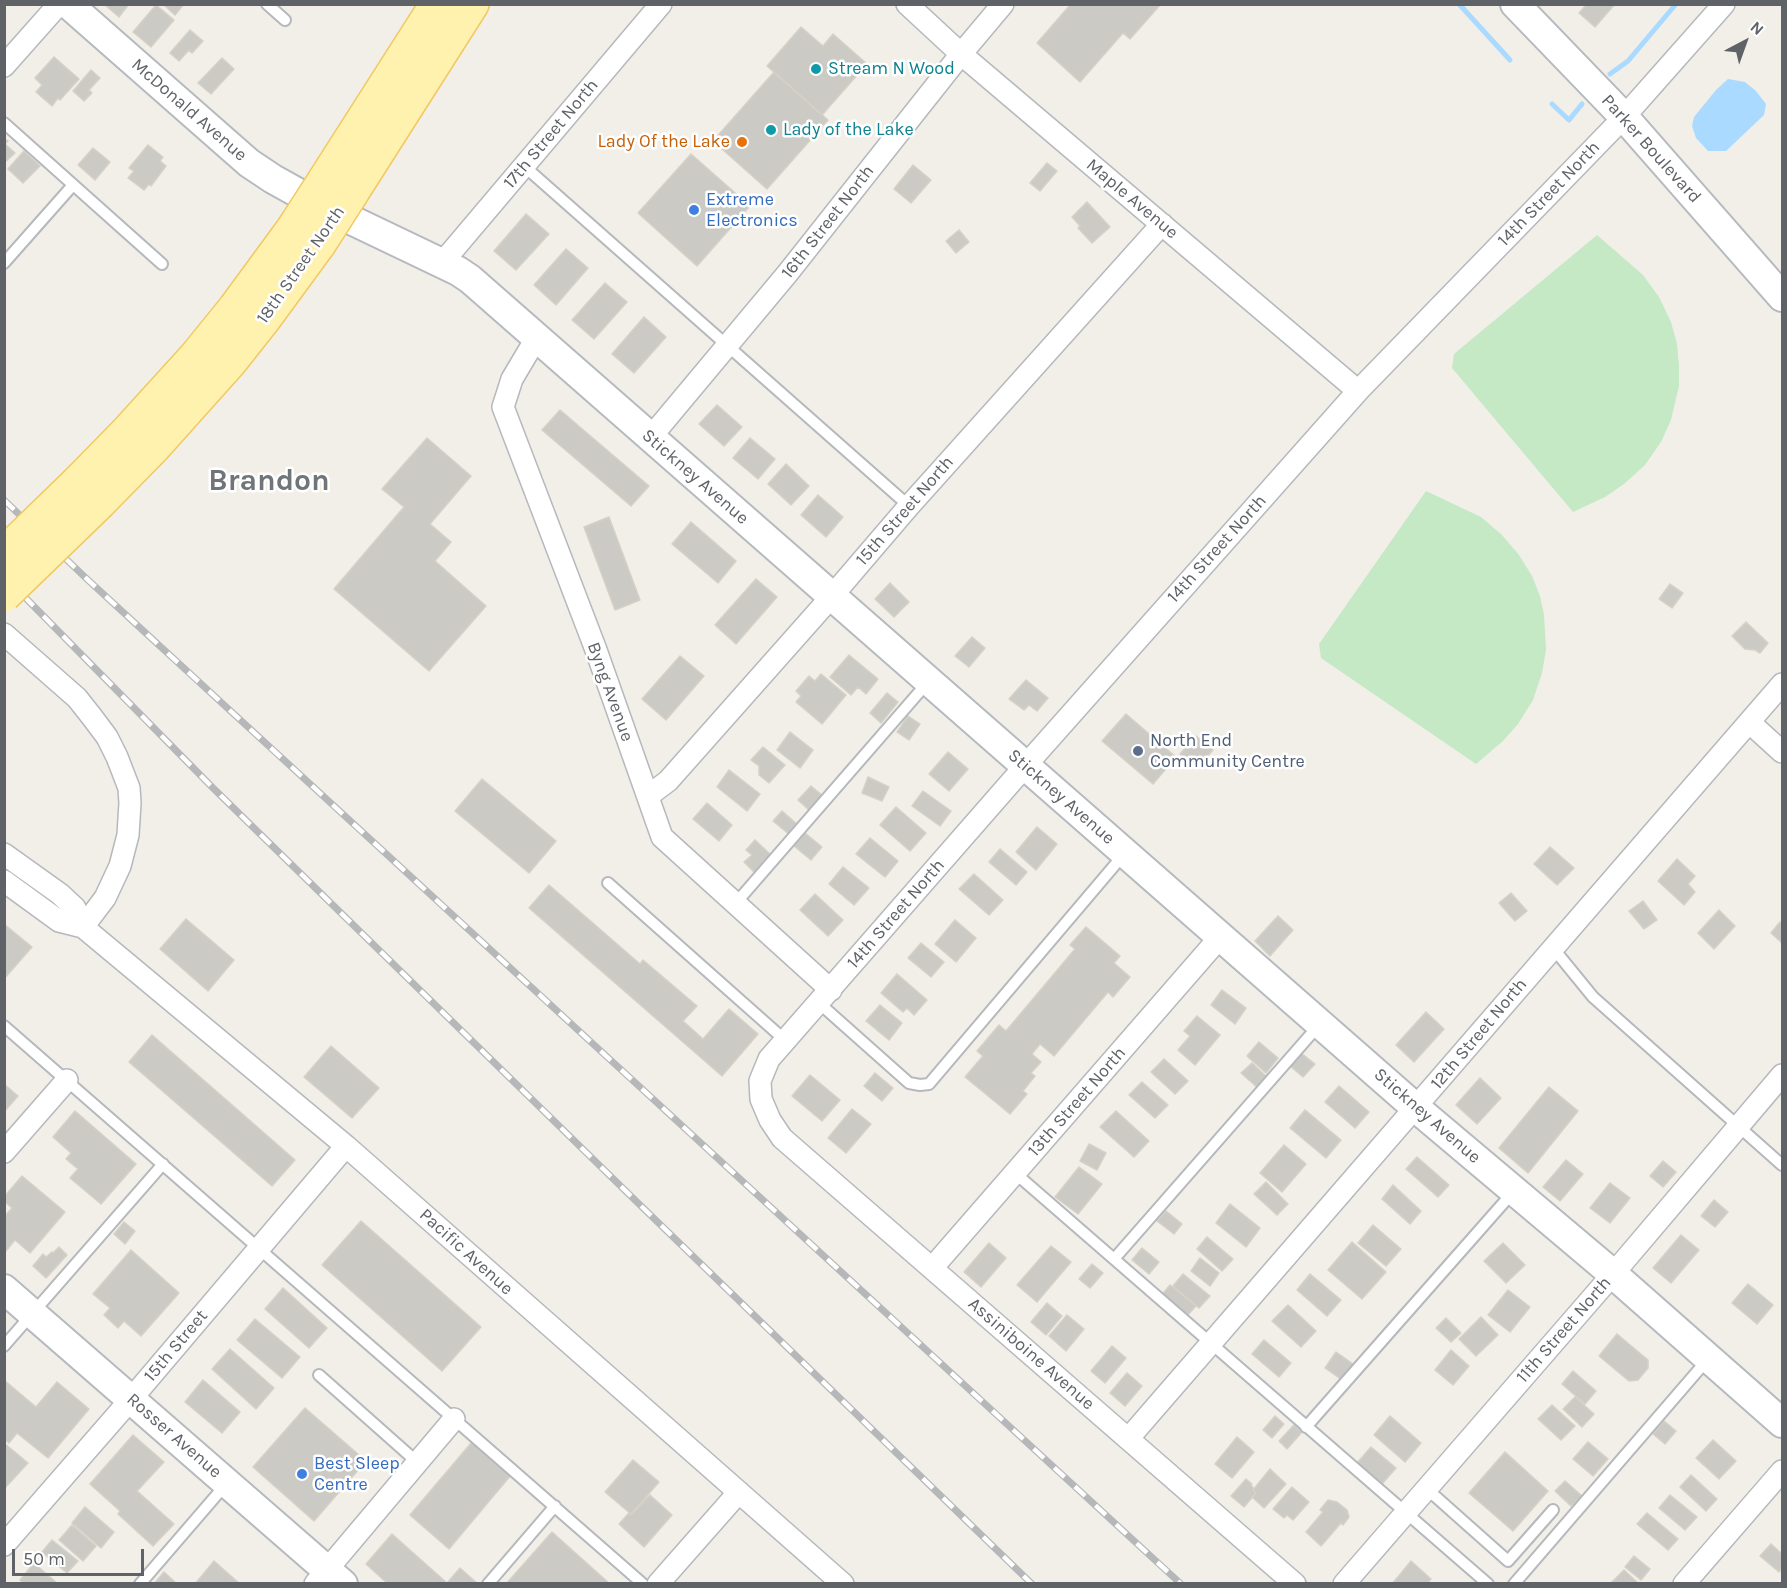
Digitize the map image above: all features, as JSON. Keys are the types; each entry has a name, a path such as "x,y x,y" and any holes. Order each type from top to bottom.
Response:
{"main road":[{"name":"18th Street North","path":"89,493 126,433 236,308 306,236 437,4"},
{"name":"18th Street North","path":"331,193 472,4"},
{"path":"4,554 89,493"},
{"path":"4,595 89,493"}],"street":[{"path":"4,66 59,4"},
{"name":"McDonald Avenue","path":"68,4 249,163 273,179 331,193"},
{"name":"17th Street North","path":"442,263 661,4"},
{"name":"Maple Avenue","path":"907,4 961,54 1358,391"},
{"name":"16th Street North","path":"650,438 794,265 961,54 1004,4"},
{"name":"Parker Boulevard","path":"1515,4 1624,117 1782,297"},
{"name":"14th Street North","path":"770,1120 761,1099 760,1081 769,1059 1358,391 1624,117 1724,4"},
{"name":"Stickney Avenue","path":"331,193 470,279 1416,1108 1613,1274 1782,1423"},
{"name":"15th Street North","path":"648,796 668,781 909,506 1162,224"},
{"name":"Byng Avenue","path":"537,337 512,379 503,407 596,650 662,837 735,904 825,997"},
{"path":"4,634 77,698 107,737 129,788 128,835 120,866 105,898 83,927"},
{"name":"12th Street North","path":"1128,1439 1782,684"},
{"path":"1749,722 1782,752"},
{"name":"Pacific Avenue","path":"4,854 60,894 75,908 83,927"},
{"name":"Pacific Avenue","path":"4,881 59,921 83,927 346,1146 843,1584"},
{"name":"13th Street North","path":"933,1267 1221,936"},
{"name":"11th Street North","path":"1344,1584 1782,1075"},
{"path":"4,1152 67,1080"},
{"name":"Assiniboine Avenue","path":"770,1120 782,1137 1295,1584"},
{"name":"15th Street","path":"4,1545 346,1146"},
{"name":"Rosser Avenue","path":"4,1289 132,1398 329,1579"},
{"path":"329,1579 417,1462 454,1419"},
{"path":"1684,1584 1782,1471"},
{"path":"658,1584 739,1492"}],"lane":[{"path":"267,4 285,20"},
{"path":"4,123 162,264"},
{"path":"524,166 909,506"},
{"path":"4,263 73,185"},
{"path":"735,904 928,682"},
{"path":"825,997 909,1083 929,1084 1125,854"},
{"path":"608,883 786,1041"},
{"path":"1553,948 1593,997 1782,1165"},
{"path":"1114,1259 1320,1023"},
{"path":"4,1026 643,1584"},
{"path":"4,1346 163,1164"},
{"path":"1015,1173 1488,1584"},
{"path":"1306,1427 1514,1191"},
{"path":"1514,1584 1709,1358"},
{"path":"319,1375 417,1462"},
{"path":"140,1584 227,1483"},
{"path":"1427,1489 1508,1561 1553,1510"},
{"path":"488,1584 555,1506"}],"green space":[{"path":"1597,235 1643,275 1659,297 1671,322 1677,344 1679,386 1671,420 1661,442 1645,465 1605,497 1573,512 1452,368 1454,354"},
{"path":"1426,491 1481,517 1502,535 1519,555 1532,576 1544,615 1546,650 1542,673 1533,700 1518,724 1503,741 1476,764 1321,658 1319,644"}],"water":[{"path":"1728,79 1745,82 1756,91 1766,104 1764,115 1726,151 1708,151 1696,138 1692,126 1694,117"}],"building":[{"path":"104,4 129,4 119,17"},
{"path":"163,4 184,4 175,15"},
{"path":"1071,4 1161,4 1130,39 1123,33 1080,82 1037,43"},
{"path":"1587,4 1615,4 1595,27 1579,13"},
{"path":"156,5 174,20 151,47 133,32"},
{"name":"Stream N Wood","path":"801,27 823,46 833,34 867,64 822,115 767,66"},
{"path":"190,30 203,41 192,53 189,50 179,61 170,53"},
{"path":"54,57 79,79 52,106 36,92 42,85 35,78"},
{"path":"222,58 234,69 211,94 198,83"},
{"path":"91,70 100,78 89,90 92,93 84,101 73,91"},
{"name":"Lady of the Lake","path":"774,72 828,120 767,189 713,141"},
{"path":"4,139 8,141 5,144 15,153 4,163"},
{"path":"148,145 163,157 160,161 166,166 151,186 149,184 144,190 128,178 134,171 129,168"},
{"path":"93,148 110,162 95,180 78,165"},
{"path":"24,151 40,166 23,183 8,169"},
{"name":"Extreme Electronics","path":"691,154 750,206 697,266 638,213"},
{"path":"1047,163 1057,171 1040,191 1030,183"},
{"path":"913,165 931,180 911,203 894,189"},
{"path":"1087,202 1110,227 1092,243 1078,228 1080,226 1072,217"},
{"path":"526,214 549,234 516,270 494,251"},
{"path":"959,230 969,242 956,253 946,241"},
{"path":"566,249 588,268 556,305 534,285"},
{"path":"605,283 627,302 594,339 572,320"},
{"path":"644,317 666,337 634,373 612,354"},
{"path":"717,405 742,427 724,446 699,424"},
{"path":"560,410 649,486 631,506 542,430"},
{"path":"427,438 471,476 430,524 451,542 435,561 486,606 429,671 334,589 404,507 382,489"},
{"path":"750,438 775,459 758,479 733,458"},
{"path":"786,464 809,486 791,505 768,484"},
{"path":"818,495 843,517 826,537 801,515"},
{"path":"609,517 640,600 615,610 584,527"},
{"path":"691,522 736,561 718,583 672,544"},
{"path":"756,579 777,597 736,644 715,625"},
{"path":"890,583 909,602 894,617 875,599"},
{"path":"1670,584 1683,593 1672,608 1659,599"},
{"path":"1746,622 1768,643 1760,653 1745,649 1732,636"},
{"path":"972,637 985,648 969,667 955,656"},
{"path":"849,655 878,679 866,694 858,687 851,695 830,677"},
{"path":"680,656 704,676 666,720 642,699"},
{"path":"821,674 846,695 822,724 796,702 801,696 796,691 809,676 815,681"},
{"path":"1026,680 1048,698 1037,711 1029,705 1024,710 1009,699"},
{"path":"887,693 898,702 881,723 870,713"},
{"path":"1126,714 1176,757 1153,784 1102,741"},
{"path":"908,716 920,724 909,740 897,732"},
{"path":"790,732 813,750 800,768 777,750"},
{"path":"1196,736 1213,750 1197,768 1180,754"},
{"path":"763,747 785,765 769,783 759,775 759,766 751,760"},
{"path":"948,752 968,769 949,791 929,774"},
{"path":"729,770 760,794 747,811 717,787"},
{"path":"868,777 889,787 882,801 862,793"},
{"path":"482,779 556,841 529,873 455,811"},
{"path":"811,786 823,796 810,811 798,800"},
{"path":"923,791 951,811 940,826 912,806"},
{"path":"707,803 732,825 719,841 693,819"},
{"path":"896,807 926,833 910,851 880,825"},
{"path":"782,811 798,825 790,835 773,821"},
{"path":"1037,827 1057,844 1036,870 1016,852"},
{"path":"805,833 822,847 811,860 794,846"},
{"path":"870,838 898,861 885,877 856,854"},
{"path":"755,840 772,856 755,873 744,862 752,855 746,850"},
{"path":"1550,847 1574,868 1557,885 1534,864"},
{"path":"1000,849 1027,872 1016,885 989,862"},
{"path":"1677,859 1695,876 1688,884 1695,892 1684,905 1658,881"},
{"path":"843,867 869,888 854,905 829,884"},
{"path":"974,874 1003,900 989,915 959,889"},
{"path":"549,885 640,964 643,960 697,1006 683,1021 703,1039 729,1009 758,1034 722,1076 529,908"},
{"path":"1511,893 1527,911 1515,921 1499,903"},
{"path":"815,894 843,920 828,936 800,910"},
{"path":"1643,901 1657,920 1644,929 1629,911"},
{"path":"1719,910 1735,926 1714,949 1698,933"},
{"path":"1278,916 1293,930 1270,956 1255,941"},
{"path":"186,919 234,960 208,991 160,949"},
{"path":"955,920 976,938 956,962 935,944"},
{"path":"1780,922 1782,924 1782,943 1771,933"},
{"path":"4,924 32,947 4,979"},
{"path":"1086,927 1120,956 1114,963 1130,977 1113,997 1108,992 1054,1056 1040,1044 1032,1054 1041,1062 1031,1073 1035,1076 1023,1091 1027,1094 1010,1114 965,1077 983,1056 977,1051 999,1025 1006,1031 1075,949 1070,945"},
{"path":"921,943 944,962 931,977 908,958"},
{"path":"897,974 927,1000 914,1015 907,1008 903,1012 881,993"},
{"path":"1222,990 1246,1008 1235,1024 1211,1005"},
{"path":"880,1005 902,1023 889,1040 866,1021"},
{"path":"1426,1012 1444,1029 1414,1062 1396,1045"},
{"path":"1197,1016 1220,1035 1195,1065 1178,1050 1190,1036 1184,1031"},
{"path":"152,1035 295,1160 272,1186 129,1062"},
{"path":"1259,1042 1278,1058 1266,1073 1247,1056"},
{"path":"331,1046 379,1088 352,1118 304,1077"},
{"path":"1301,1053 1315,1064 1303,1077 1290,1066"},
{"path":"1164,1059 1188,1081 1175,1094 1151,1072"},
{"path":"1252,1063 1268,1078 1258,1088 1241,1073"},
{"path":"875,1073 893,1088 882,1101 864,1086"},
{"path":"810,1075 840,1100 822,1121 792,1096"},
{"path":"1480,1078 1501,1098 1477,1124 1456,1105"},
{"path":"1142,1082 1168,1105 1155,1118 1129,1095"},
{"path":"4,1084 18,1096 4,1112"},
{"path":"1339,1086 1369,1112 1355,1128 1325,1102"},
{"path":"1549,1087 1578,1111 1528,1173 1499,1148"},
{"path":"852,1109 871,1124 846,1153 828,1138"},
{"path":"1305,1110 1341,1140 1326,1158 1290,1128"},
{"path":"75,1111 136,1164 101,1204 70,1178 78,1169 66,1159 71,1153 53,1137"},
{"path":"1116,1111 1149,1141 1134,1157 1100,1127"},
{"path":"1089,1144 1106,1153 1097,1170 1080,1161"},
{"path":"1284,1145 1306,1164 1282,1192 1260,1173"},
{"path":"1417,1157 1449,1185 1438,1197 1406,1169"},
{"path":"1566,1160 1583,1174 1560,1201 1543,1187"},
{"path":"1663,1161 1676,1172 1663,1187 1650,1176"},
{"path":"1079,1167 1102,1184 1078,1214 1055,1197"},
{"path":"22,1176 65,1212 30,1253 15,1240 6,1251 4,1250 4,1217 12,1208 4,1201 4,1197"},
{"path":"1266,1182 1288,1204 1277,1215 1254,1194"},
{"path":"1610,1183 1630,1198 1610,1223 1590,1208"},
{"path":"1393,1185 1421,1211 1410,1224 1382,1199"},
{"path":"1714,1200 1728,1212 1715,1227 1701,1216"},
{"path":"1230,1204 1260,1228 1246,1247 1216,1223"},
{"path":"1166,1211 1182,1224 1174,1234 1157,1221"},
{"path":"361,1221 481,1327 442,1371 322,1265"},
{"path":"124,1222 135,1231 125,1244 114,1234"},
{"path":"1373,1225 1401,1249 1386,1266 1358,1243"},
{"path":"1681,1235 1699,1250 1671,1283 1653,1268"},
{"path":"1207,1237 1233,1259 1222,1271 1197,1249"},
{"path":"1352,1242 1386,1272 1362,1299 1328,1270"},
{"path":"989,1243 1006,1258 981,1287 964,1272"},
{"path":"1503,1243 1525,1265 1506,1283 1484,1261"},
{"path":"1051,1246 1071,1262 1037,1302 1017,1285"},
{"path":"59,1247 67,1255 46,1278 33,1266 43,1254 46,1257"},
{"path":"1142,1248 1159,1262 1149,1274 1132,1260"},
{"path":"131,1250 179,1293 141,1336 124,1321 118,1328 104,1315 110,1308 93,1294"},
{"path":"1200,1258 1219,1273 1210,1286 1191,1271"},
{"path":"1092,1264 1103,1273 1090,1288 1079,1279"},
{"path":"1183,1274 1210,1296 1199,1308 1173,1286"},
{"path":"1310,1274 1341,1300 1327,1316 1297,1290"},
{"path":"1748,1284 1773,1305 1757,1324 1732,1303"},
{"path":"1170,1285 1196,1306 1185,1318 1160,1297"},
{"path":"283,1288 327,1328 309,1348 265,1309"},
{"path":"1508,1290 1530,1307 1510,1332 1488,1315"},
{"path":"1047,1303 1062,1316 1046,1335 1031,1322"},
{"path":"1288,1305 1316,1331 1301,1347 1272,1321"},
{"path":"1067,1315 1084,1329 1066,1351 1049,1336"},
{"path":"1481,1317 1498,1335 1476,1356 1459,1339"},
{"path":"1446,1318 1461,1333 1451,1342 1436,1328"},
{"path":"255,1319 300,1357 282,1378 237,1340"},
{"path":"1617,1334 1648,1360 1648,1368 1638,1380 1629,1381 1599,1356"},
{"path":"1264,1340 1291,1363 1279,1377 1252,1354"},
{"path":"1112,1346 1126,1358 1105,1383 1091,1371"},
{"path":"230,1349 274,1388 256,1409 212,1369"},
{"path":"1451,1350 1469,1366 1453,1385 1435,1370"},
{"path":"1336,1352 1353,1364 1342,1380 1325,1368"},
{"path":"1573,1371 1596,1391 1585,1404 1562,1384"},
{"path":"1127,1373 1142,1386 1125,1406 1110,1393"},
{"path":"4,1380 36,1407 57,1382 89,1409 48,1458 17,1433 9,1443 4,1439"},
{"path":"203,1380 240,1412 222,1433 185,1402"},
{"path":"1575,1397 1594,1414 1582,1427 1563,1409"},
{"path":"1552,1405 1575,1426 1561,1440 1538,1419"},
{"path":"305,1408 366,1461 314,1521 253,1467"},
{"path":"1275,1416 1284,1424 1272,1438 1263,1430"},
{"path":"1390,1416 1421,1443 1405,1462 1374,1435"},
{"path":"1664,1421 1676,1431 1665,1444 1653,1434"},
{"path":"1294,1425 1302,1432 1287,1449 1279,1441"},
{"path":"133,1435 164,1462 137,1491 174,1524 153,1546 90,1484"},
{"path":"1237,1437 1254,1452 1232,1478 1215,1464"},
{"path":"1713,1440 1736,1461 1719,1479 1696,1458"},
{"path":"472,1442 511,1475 449,1549 410,1515"},
{"path":"1588,1442 1608,1459 1593,1476 1573,1459"},
{"path":"4,1443 28,1463 4,1489"},
{"path":"1371,1447 1396,1468 1382,1484 1357,1463"},
{"path":"1505,1452 1548,1491 1513,1531 1469,1493"},
{"path":"633,1460 659,1482 631,1514 605,1492"},
{"path":"1270,1469 1286,1484 1264,1508 1252,1497 1256,1493 1253,1490"},
{"path":"1691,1475 1717,1499 1706,1511 1680,1487"},
{"path":"1246,1479 1252,1484 1256,1493 1244,1507 1231,1496"},
{"path":"1565,1481 1582,1496 1571,1506 1555,1491"},
{"path":"1292,1487 1309,1502 1293,1520 1287,1515 1284,1518 1273,1509"},
{"path":"650,1495 672,1515 644,1547 619,1524"},
{"path":"1670,1495 1697,1517 1685,1530 1659,1508"},
{"path":"1328,1500 1337,1502 1347,1510 1349,1517 1321,1546 1306,1532 1323,1512 1320,1510"},
{"path":"85,1507 114,1532 101,1548 72,1523"},
{"path":"1647,1513 1678,1539 1668,1550 1637,1524"},
{"path":"72,1525 96,1546 83,1561 59,1540"},
{"path":"552,1532 610,1584 506,1584"},
{"path":"392,1534 447,1583 460,1568 478,1584 388,1584 366,1564"},
{"path":"52,1540 78,1561 67,1573 42,1552"},
{"path":"1771,1544 1782,1554 1782,1568 1779,1572 1760,1556"},
{"path":"1634,1556 1650,1569 1641,1580 1625,1567"},
{"path":"214,1561 240,1584 195,1584"},
{"path":"1411,1561 1431,1579 1427,1584 1392,1584"},
{"path":"34,1563 58,1584 24,1584 20,1580"},
{"path":"1624,1570 1639,1584 1614,1584 1612,1582"},
{"path":"164,1572 177,1584 154,1584"}],"waterway":[{"path":"1459,4 1510,60"},
{"path":"1610,74 1628,61 1676,4"},
{"path":"1552,104 1569,120 1582,104"}],"railway":[{"path":"4,500 88,580 1181,1584"},
{"path":"4,576 213,788 1032,1584"}],"place":[{"name":"Stream N Wood","path":"816,69"},
{"name":"Lady of the Lake","path":"771,130"},
{"name":"Lady Of the Lake","path":"742,142"},
{"name":"Extreme Electronics","path":"694,210"},
{"name":"North End Community Centre","path":"1138,751"},
{"name":"Best Sleep Centre","path":"302,1474"}],"district":[{"name":"Brandon","path":"269,481"}]}
